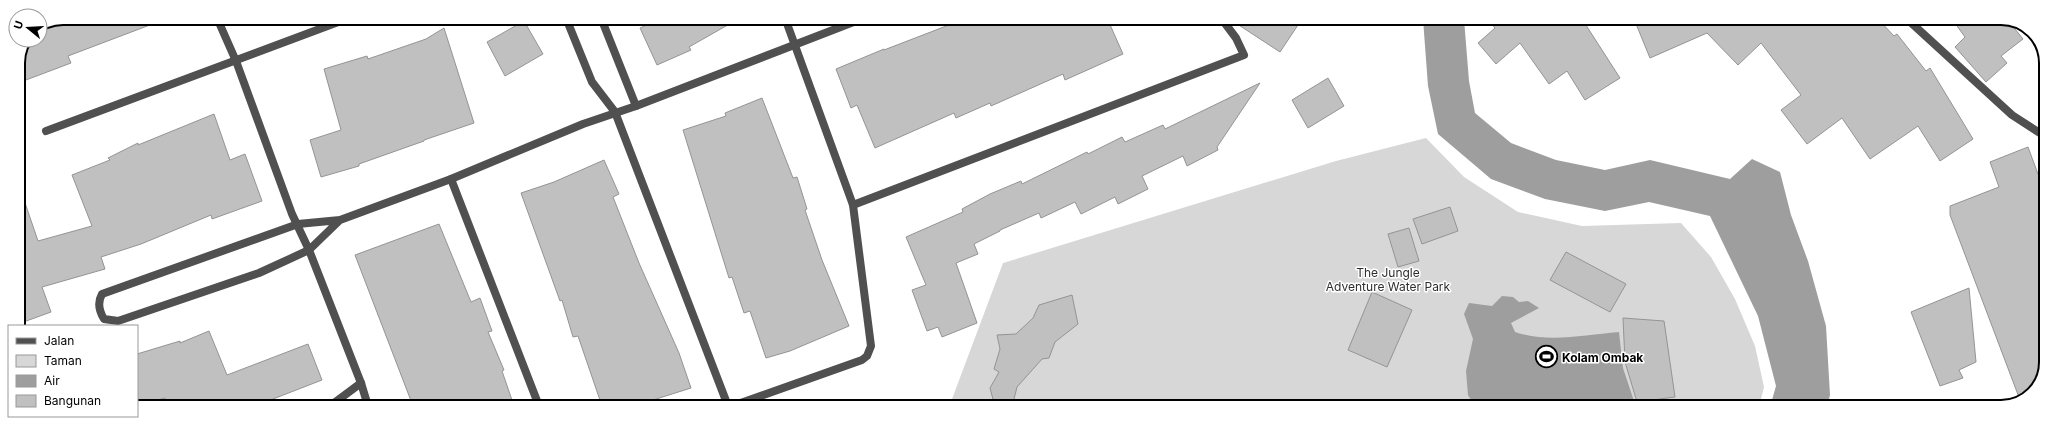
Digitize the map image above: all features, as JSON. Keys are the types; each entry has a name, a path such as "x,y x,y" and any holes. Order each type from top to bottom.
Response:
{"street":[{"path":"220,25 236,61 292,214 309,250 361,383 366,400"},
{"path":"46,131 331,25"},
{"path":"569,25 592,82 615,112 726,400"},
{"path":"604,25 636,106"},
{"path":"749,400 862,360 870,351 870,340 853,205 787,25"},
{"path":"340,220 309,250 259,273 118,321 104,319 99,310 99,299 102,294 298,224 340,220 451,179 615,112 636,106 846,25"},
{"path":"853,205 1244,55 1236,38 1226,25"},
{"path":"1914,25 2012,115 2039,132"},
{"path":"451,179 537,400"},
{"path":"338,400 361,383"}],"green space":[{"name":"The Jungle Adventure Water Park","path":"1426,138 1464,177 1518,212 1582,226 1681,223 1711,257 1735,299 1755,346 1764,387 1761,400 952,400 1003,263 1336,161"}],"water":[{"path":"1423,25 1464,25 1469,81 1475,113 1511,143 1556,160 1605,170 1650,160 1730,179 1752,159 1780,172 1791,215 1808,261 1826,326 1830,395 1829,400 1772,400 1776,386 1758,316 1710,216 1649,202 1605,211 1545,199 1491,179 1438,134 1428,86"},
{"name":"Kolam Ombak","path":"1502,296 1513,297 1519,302 1528,301 1539,308 1511,323 1515,332 1528,335 1553,338 1619,332 1623,368 1634,400 1471,400 1468,395 1466,371 1473,339 1464,314 1469,303 1492,306"}],"building":[{"path":"150,25 68,56 71,63 25,80 26,55 28,48 48,48 48,28 55,26"},
{"path":"517,25 526,25 543,54 505,76 487,42"},
{"path":"647,25 728,25 689,47 691,50 657,65 640,28"},
{"path":"949,25 1110,25 1123,54 1065,80 1063,74 991,106 990,103 956,118 954,113 875,148 857,105 851,108 836,69"},
{"path":"1239,25 1298,25 1280,52"},
{"path":"1493,25 1586,25 1620,78 1585,100 1567,71 1549,84 1520,43 1496,64 1478,43 1495,28"},
{"path":"1636,25 1884,25 1894,36 1897,34 1926,71 1930,68 1973,139 1940,161 1918,126 1870,159 1842,118 1807,144 1781,110 1801,95 1761,43 1738,65 1707,33 1650,58"},
{"path":"1956,25 2009,26 2014,27 2023,39 2001,56 2007,63 1986,82 1955,47 1965,37"},
{"path":"444,28 474,123 359,164 359,166 321,177 310,140 341,130 324,69 367,56 368,59 426,39"},
{"path":"1328,78 1344,106 1308,128 1292,100"},
{"path":"1260,83 1217,147 1218,150 1187,166 1183,156 1142,176 1148,189 1118,204 1115,197 1081,214 1075,202 1041,218 1039,213 1000,230 974,244 978,254 956,263 977,323 942,337 938,327 927,331 912,290 926,285 906,237 963,212 962,209 990,194 1021,181 1022,184 1087,152 1088,154 1122,137 1125,142 1163,125 1165,129"},
{"path":"762,98 793,178 797,177 807,209 805,210 822,260 849,326 790,351 766,358 750,311 744,313 732,277 729,278 683,130 726,116 725,113"},
{"path":"214,114 230,160 245,154 262,201 212,219 211,215 141,244 101,257 105,269 42,287 51,312 25,321 25,203 38,241 92,226 72,175 110,160 108,158 138,143 138,145"},
{"path":"2028,147 2039,177 2039,362 2034,381 2026,391 2018,396 1950,215 1950,206 1999,187 1990,162"},
{"path":"604,160 619,194 613,197 639,263 679,353 691,388 653,400 600,400 578,336 573,337 562,300 560,301 521,193 554,182"},
{"path":"1450,207 1458,231 1422,244 1413,219"},
{"path":"439,224 471,302 480,298 492,331 488,332 504,370 502,371 512,400 411,400 355,255"},
{"path":"1409,228 1419,261 1398,267 1388,234"},
{"path":"1566,252 1626,284 1610,312 1550,280"},
{"path":"1969,288 1976,362 1959,370 1963,378 1940,386 1911,312"},
{"path":"1372,292 1412,310 1387,367 1348,350"},
{"path":"1072,295 1078,324 1055,342 1049,358 1042,359 1017,387 1014,400 993,400 990,388 999,372 994,369 1000,349 997,335 1016,334 1033,318 1039,305"},
{"path":"1623,318 1664,321 1675,397 1652,400 1636,400 1625,362"},
{"path":"209,331 227,375 308,344 322,380 270,400 166,400 165,398 158,400 138,400 138,354 180,341 180,343"}],"place":[{"name":"Kolam Ombak","path":"1546,357"}]}
